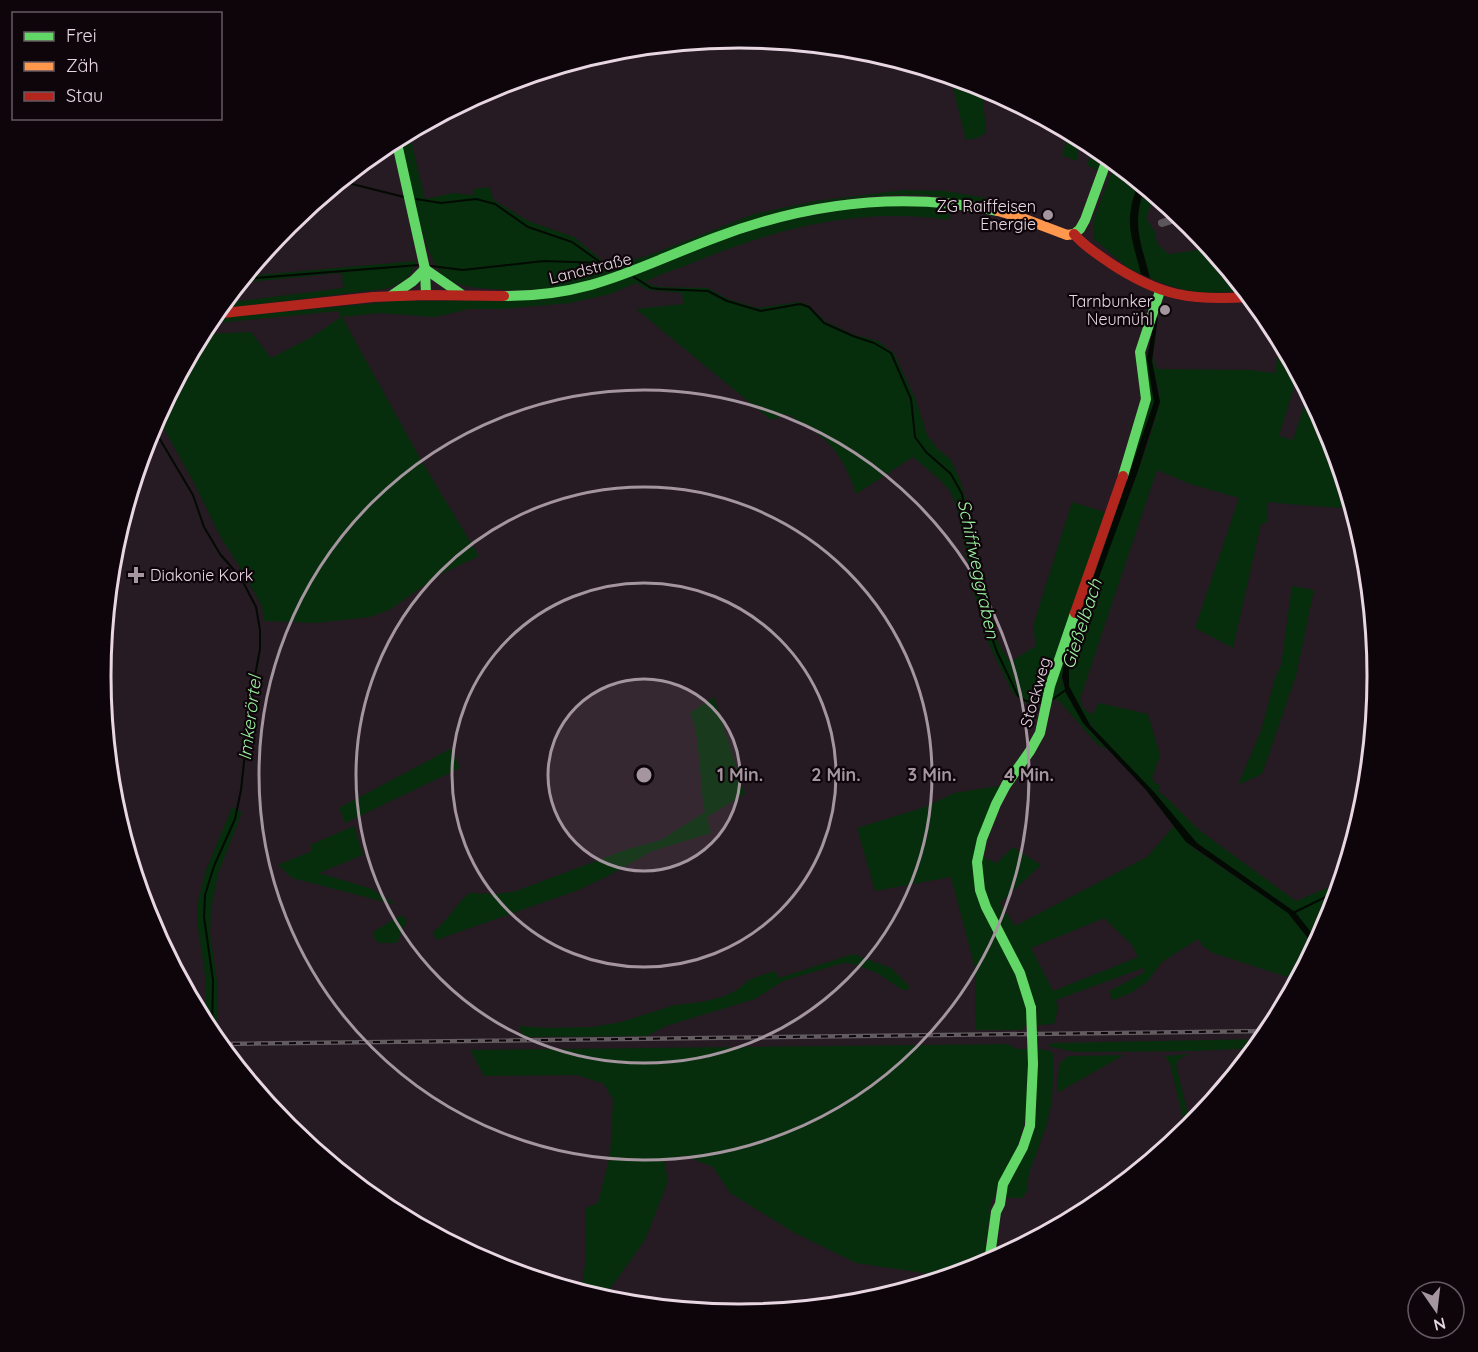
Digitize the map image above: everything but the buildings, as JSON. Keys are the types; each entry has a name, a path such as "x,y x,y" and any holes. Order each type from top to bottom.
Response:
{"main road":[{"path":"398,149 425,269 426,295"},
{"path":"1105,166 1085,219 1080,229 1074,234 1088,248 1123,272 1160,291 1202,299 1240,297"},
{"name":"Landstraße","path":"228,312 391,296 549,295 587,288 623,277 752,224 813,210 891,201 953,202 1008,213 1067,235 1074,234"},
{"path":"425,269 464,295"},
{"path":"391,296 413,281 425,269"},
{"name":"Stockweg","path":"991,1251 996,1212 1000,1204 1003,1184 1023,1147 1030,1126 1033,1064 1031,1008 1024,978 981,896 977,870 982,841 1008,783 1037,739 1045,716 1050,686 1129,458 1146,399 1140,352 1160,291"}],"street":[{"path":"1162,223 1170,220"}],"green space":[{"path":"952,85 983,98 986,132 978,138 966,140"},
{"path":"1066,140 1078,148 1077,161 1062,155"},
{"path":"411,141 425,199 453,193 473,195 473,189 489,187 494,200 528,221 574,237 609,264 647,256 754,214 815,201 904,190 945,191 986,198 985,205 936,196 902,195 847,199 796,208 724,230 609,276 566,287 537,290 474,287 456,283 445,277 429,252 417,212 403,146"},
{"path":"1090,155 1100,163 1097,170 1087,165"},
{"path":"1112,171 1136,190 1131,228 1141,274 1128,268 1094,239 1094,219"},
{"path":"1142,195 1152,203 1146,218 1155,232 1157,243 1168,254 1198,250 1198,248 1234,291 1196,292 1150,278 1139,233"},
{"path":"934,205 950,209 950,220 883,216 818,224 755,240 645,282 658,287 708,288 728,299 758,308 798,302 807,304 825,321 852,334 878,341 894,353 917,403 927,435 951,460 960,480 988,610 999,644 1010,662 1036,646 1033,626 1072,502 1111,514 1145,419 1144,355 1147,355 1154,402 1079,618 1062,677 1066,693 1083,723 1108,750 1098,745 1059,701 1053,699 1035,706 1023,702 1012,692 986,638 972,585 957,507 950,491 940,480 913,457 856,494 845,466 822,437 787,414 771,420 636,309 683,304 682,293 648,290 636,283 610,294 570,303 502,309 469,309 435,317 380,313 342,317 421,460 479,556 441,574 389,610 370,617 316,623 264,621 262,607 221,538 163,427 195,362 213,334 251,332 271,358 310,338 341,317 338,311 220,323 224,318 397,301 534,300 773,223 841,210 879,206"},
{"path":"416,261 412,272 404,280 384,289 231,307 236,301 343,288 342,273 251,282 256,275"},
{"path":"1278,354 1295,384 1279,436 1293,440 1305,404 1334,474 1344,508 1268,502 1267,522 1261,524 1233,648 1195,628 1239,498 1190,484 1157,470 1080,699 1083,708 1092,715 1099,703 1148,714 1160,755 1152,778 1160,785 1158,791 1199,830 1296,901 1331,886 1311,933 1295,912 1197,843 1156,794 1093,728 1074,699 1068,679 1069,664 1100,572 1142,462 1159,405 1160,399 1152,356 1157,369 1250,370 1275,373"},
{"path":"1292,586 1314,590 1296,676 1262,774 1238,785 1261,731 1275,678 1281,665"},
{"path":"714,697 745,794 707,817 711,833 652,851 576,891 436,940 433,932 469,893 496,894 516,891 628,849 661,840 705,812 698,747 694,722 690,713"},
{"path":"452,748 460,768 345,823 339,808"},
{"path":"1005,785 977,855 997,863 1013,847 1041,865 1000,903 1015,926 1147,857 1174,826 1193,848 1288,913 1309,939 1290,978 1213,953 1198,939 1162,962 1148,981 1131,993 1113,1000 1109,991 1145,972 1143,968 1056,1000 1058,1009 1054,1024 1024,1026 1022,1030 976,1030 975,968 951,877 875,891 857,828 925,807 954,793","holes":["1104,918 1132,945 1138,957 1053,991 1031,948"]},
{"path":"232,807 242,812 218,874 211,909 210,934 218,987 217,1024 205,1007 206,982 197,921 198,901 206,870"},
{"path":"354,826 363,855 319,873 372,889 397,905 292,878 278,865 312,851 310,845"},
{"path":"401,915 407,920 397,943 379,943 373,937 373,932"},
{"path":"853,954 891,968 909,986 909,989 903,990 877,973 854,964 843,963 783,981 755,999 666,1026 647,1036 521,1037 520,1026 593,1027 621,1022 675,1005 702,1002 725,996 750,979 775,971 779,978"},
{"path":"1251,1039 1244,1049 1194,1051 1075,1052 1048,1046 1051,1043"},
{"path":"1008,1044 1017,1049 1028,1049 1029,1105 1017,1148 991,1203 985,1254 979,1256 931,1274 856,1263 793,1232 730,1193 713,1167 685,1156 664,1159 668,1181 645,1240 609,1290 582,1284 586,1257 585,1208 598,1203 610,1155 613,1100 604,1084 577,1075 484,1076 470,1050"},
{"path":"1034,1050 1050,1051 1054,1055 1052,1102 1046,1127 1029,1173 1027,1191 1022,1198 1006,1198 1004,1192 1024,1150"},
{"path":"1191,1054 1181,1058 1176,1064 1188,1115 1183,1120 1170,1064 1165,1056"},
{"path":"1124,1055 1057,1093 1059,1064 1068,1056"}],"water":[{"path":"1136,190 1142,195 1138,223 1150,278 1141,274 1134,249 1130,218"},
{"name":"Gießelbach","path":"1155,317 1158,317 1152,361 1160,402 1138,471 1083,621 1069,667 1069,686 1090,725 1154,792 1197,843 1295,912 1311,933 1309,939 1288,913 1186,842 1146,790 1083,723 1066,693 1062,677 1064,663 1154,402 1147,358"}],"waterway":[{"path":"350,184 404,197"},
{"path":"416,199 441,203 476,199 495,204 528,227 572,242 600,262"},
{"name":"Schiffweggraben","path":"431,266 463,270 544,261 603,263 624,271"},
{"name":"Schiffweggraben","path":"254,278 419,265"},
{"name":"Schiffweggraben","path":"634,277 651,288 708,291 727,301 761,311 800,304 809,307 824,323 874,343 891,353 911,399 915,437 926,452 951,474 962,494 986,621 997,652 1018,696 1026,701 1041,703"},
{"name":"Imkerörtel","path":"159,437 193,495 204,527 220,554 241,578 256,607 260,630 260,649 251,697 241,790 235,819 214,866 205,895 204,917 213,980 212,1018"},
{"path":"1053,699 1067,689"},
{"path":"1295,912 1327,897"}],"railway":[{"path":"231,1044 1257,1031"}],"traffic: fast":[{"path":"398,149 425,269 426,295"},
{"path":"1074,234 1085,220 1105,166"},
{"path":"504,296 535,295 589,285 614,278 751,225 820,209 891,201 962,205 998,211"},
{"path":"425,269 461,294"},
{"path":"391,296 413,281 425,269"},
{"path":"1123,476 1146,399 1140,352 1160,291"},
{"path":"1031,1008 1020,973 986,907 980,890 977,862 982,839 996,804 1040,733 1050,686 1075,613"},
{"path":"1031,1008 1033,1064"},
{"path":"991,1251 996,1212 1000,1204 1003,1184 1023,1147 1030,1126 1033,1064"}],"traffic: slow":[{"path":"998,211 1067,235 1074,234"}],"traffic: jam":[{"path":"1074,234 1086,246 1110,263 1145,283 1193,297 1240,297"},
{"path":"228,313 373,297 504,296"},
{"path":"1075,613 1123,476"}],"place":[{"name":"ZG Raiffeisen Energie","path":"1048,215"},
{"name":"Tarnbunker Neumühl","path":"1165,310"},
{"name":"Diakonie Kork","path":"136,575"}]}
